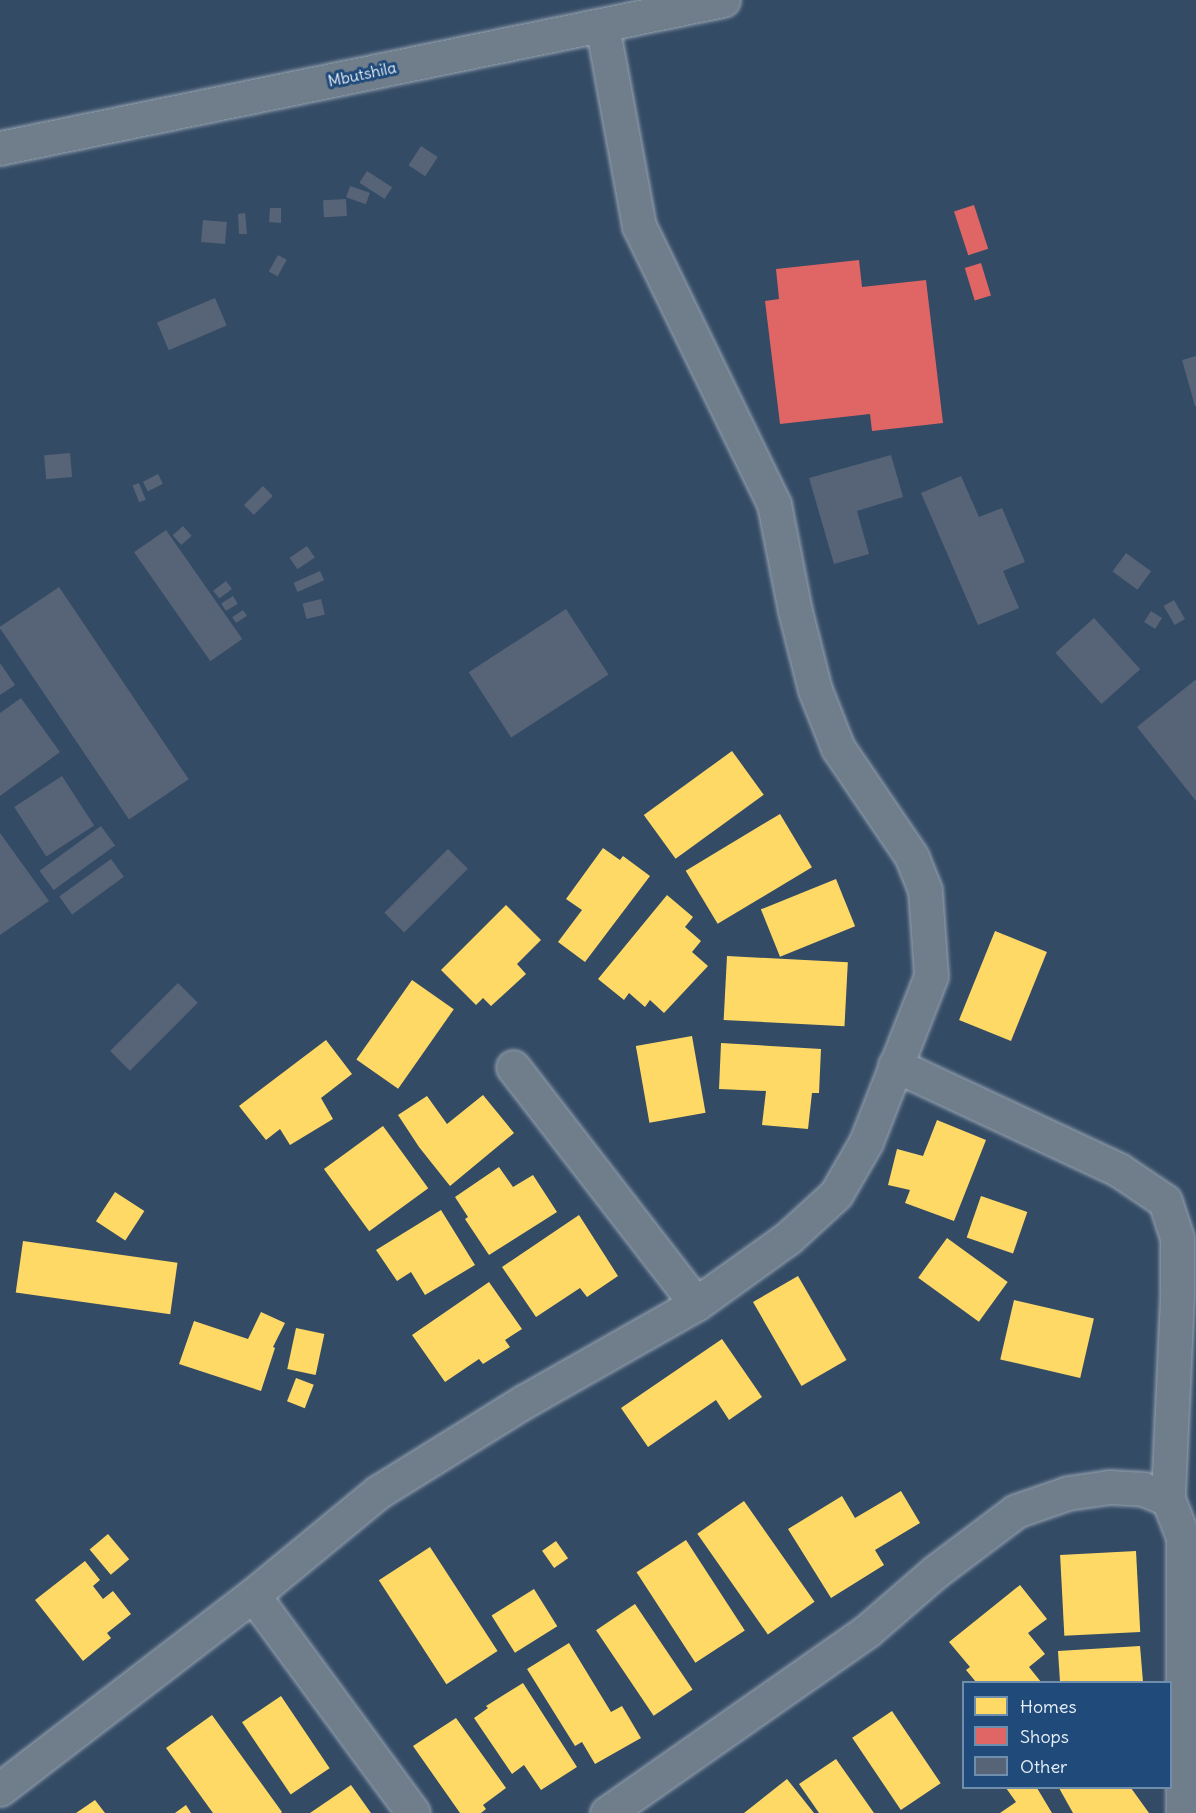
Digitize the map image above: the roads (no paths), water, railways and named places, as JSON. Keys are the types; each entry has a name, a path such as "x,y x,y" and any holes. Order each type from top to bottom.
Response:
{"street":[{"name":"Mbutshila","path":"0,148 723,0"},
{"path":"0,1789 254,1596 378,1492 525,1401 696,1304 788,1238 836,1194 866,1142 931,976 925,890 912,857 838,748 815,690 795,611 774,504 639,226 602,25"},
{"path":"896,1065 1119,1170 1165,1201 1177,1238 1178,1297 1168,1498 1183,1538 1182,1813"},
{"path":"513,1067 696,1304"},
{"path":"608,1813 867,1631 935,1572 1016,1512 1068,1493 1109,1487 1143,1489 1168,1498"},
{"path":"254,1596 413,1813"}]}
